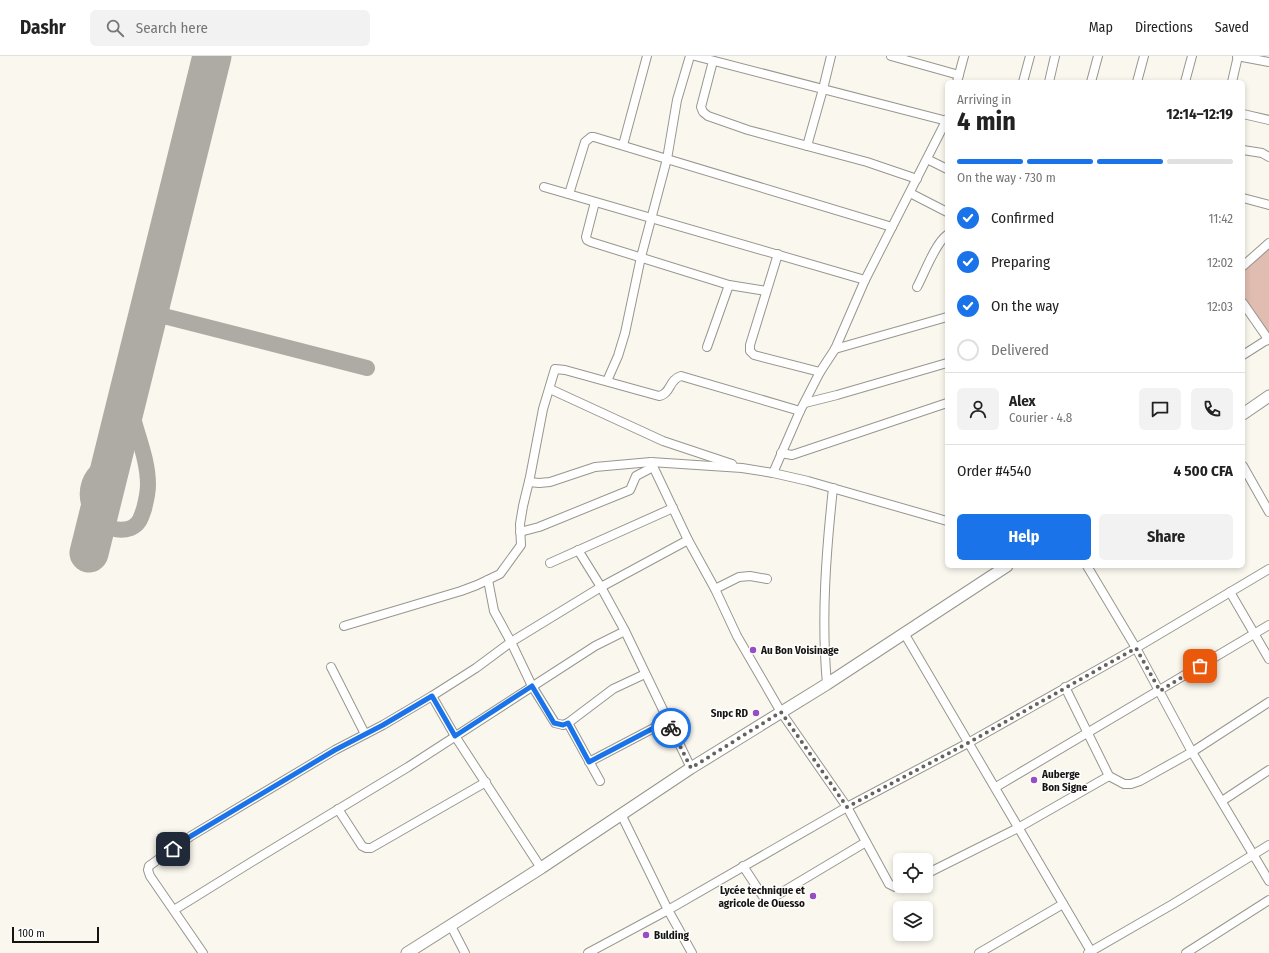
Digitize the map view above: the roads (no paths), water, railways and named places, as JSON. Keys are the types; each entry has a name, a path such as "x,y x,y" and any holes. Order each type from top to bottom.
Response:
{"highway":[{"path":"1245,413 1269,396"},
{"path":"407,953 541,868 691,768 827,684 1004,568"}],"street":[{"path":"623,145 647,56"},
{"path":"607,381 618,356 641,257 667,159 675,110 690,56"},
{"path":"695,56 945,120"},
{"path":"807,146 831,56"},
{"path":"891,56 910,59 958,78 964,56"},
{"path":"1024,80 1030,56"},
{"path":"1049,80 1055,56"},
{"path":"1092,80 1098,56"},
{"path":"1138,80 1144,56"},
{"path":"1186,80 1192,56"},
{"path":"1232,80 1238,56 1269,62"},
{"path":"713,61 701,107 702,112 708,116 748,130 867,162 917,179"},
{"path":"1245,114 1269,120"},
{"path":"773,473 800,411 820,372 835,349 865,280 945,124"},
{"path":"569,194 583,149 588,139 594,136 892,228"},
{"path":"1245,150 1262,153 1269,157"},
{"path":"927,160 945,168"},
{"path":"544,187 865,280"},
{"path":"910,193 945,211"},
{"path":"1245,199 1269,205"},
{"path":"596,202 586,237 587,240 729,285 766,292"},
{"path":"917,287 936,249 945,236"},
{"path":"1245,264 1269,243"},
{"path":"778,254 750,345 750,351 754,355 820,372"},
{"path":"707,347 729,285"},
{"path":"1245,306 1269,340 1245,352"},
{"path":"835,349 945,318"},
{"path":"805,403 837,396 945,364"},
{"path":"344,626 445,596 477,585 500,574 519,549 522,540 520,524 523,506 529,482 542,409 550,389 554,370 565,370 659,396 667,393 673,381 677,377 681,376 800,411"},
{"path":"550,389 664,441 742,468"},
{"path":"781,453 792,455 945,404"},
{"path":"529,482 550,482 589,468 652,465 742,468 773,473 833,488 945,520"},
{"path":"652,465 688,540 715,589 737,636 781,712 847,807 889,884 893,886"},
{"path":"520,532 539,527 630,490 636,476 652,465"},
{"path":"1245,470 1269,512"},
{"path":"827,684 824,635 827,559 833,488"},
{"path":"550,563 673,508"},
{"path":"203,953 150,876 148,870 149,866 191,836 335,750 383,725 432,696 476,668 511,642 601,587 688,540"},
{"path":"578,550 601,587 625,632 691,768"},
{"path":"1089,568 1136,648 1192,752 1269,882"},
{"path":"588,953 668,910 847,807 968,743 1136,648 1269,569"},
{"path":"715,589 739,577 750,576 767,579"},
{"path":"488,580 494,611 532,686 554,723 563,725 568,723 613,689 645,674"},
{"path":"1230,592 1269,659"},
{"path":"996,787 1087,732 1160,691 1253,633 1269,625"},
{"path":"174,910 408,767 600,642 625,632"},
{"path":"904,633 968,743 996,787 1018,828 1091,952 1269,845"},
{"path":"331,667 365,734"},
{"path":"1065,687 1109,776 1124,784 1131,784 1140,781 1192,752 1269,702"},
{"path":"432,696 455,736 541,868"},
{"path":"589,762 667,721"},
{"path":"568,723 600,781"},
{"path":"1222,801 1269,770"},
{"path":"933,870 1018,828 1109,776"},
{"path":"338,809 362,846 371,848 486,782"},
{"path":"621,814 668,910 692,953"},
{"path":"743,866 764,898 774,897 866,842"},
{"path":"1186,953 1269,900"},
{"path":"980,953 1063,904"},
{"path":"451,926 464,953"}],"place":[{"name":"Au Bon Voisinage","path":"753,650"},
{"name":"Snpc RD","path":"756,713"},
{"name":"Auberge Bon Signe","path":"1034,780"},
{"name":"Lycée technique et agricole de Ouesso","path":"813,896"},
{"name":"Bulding","path":"646,935"}]}
